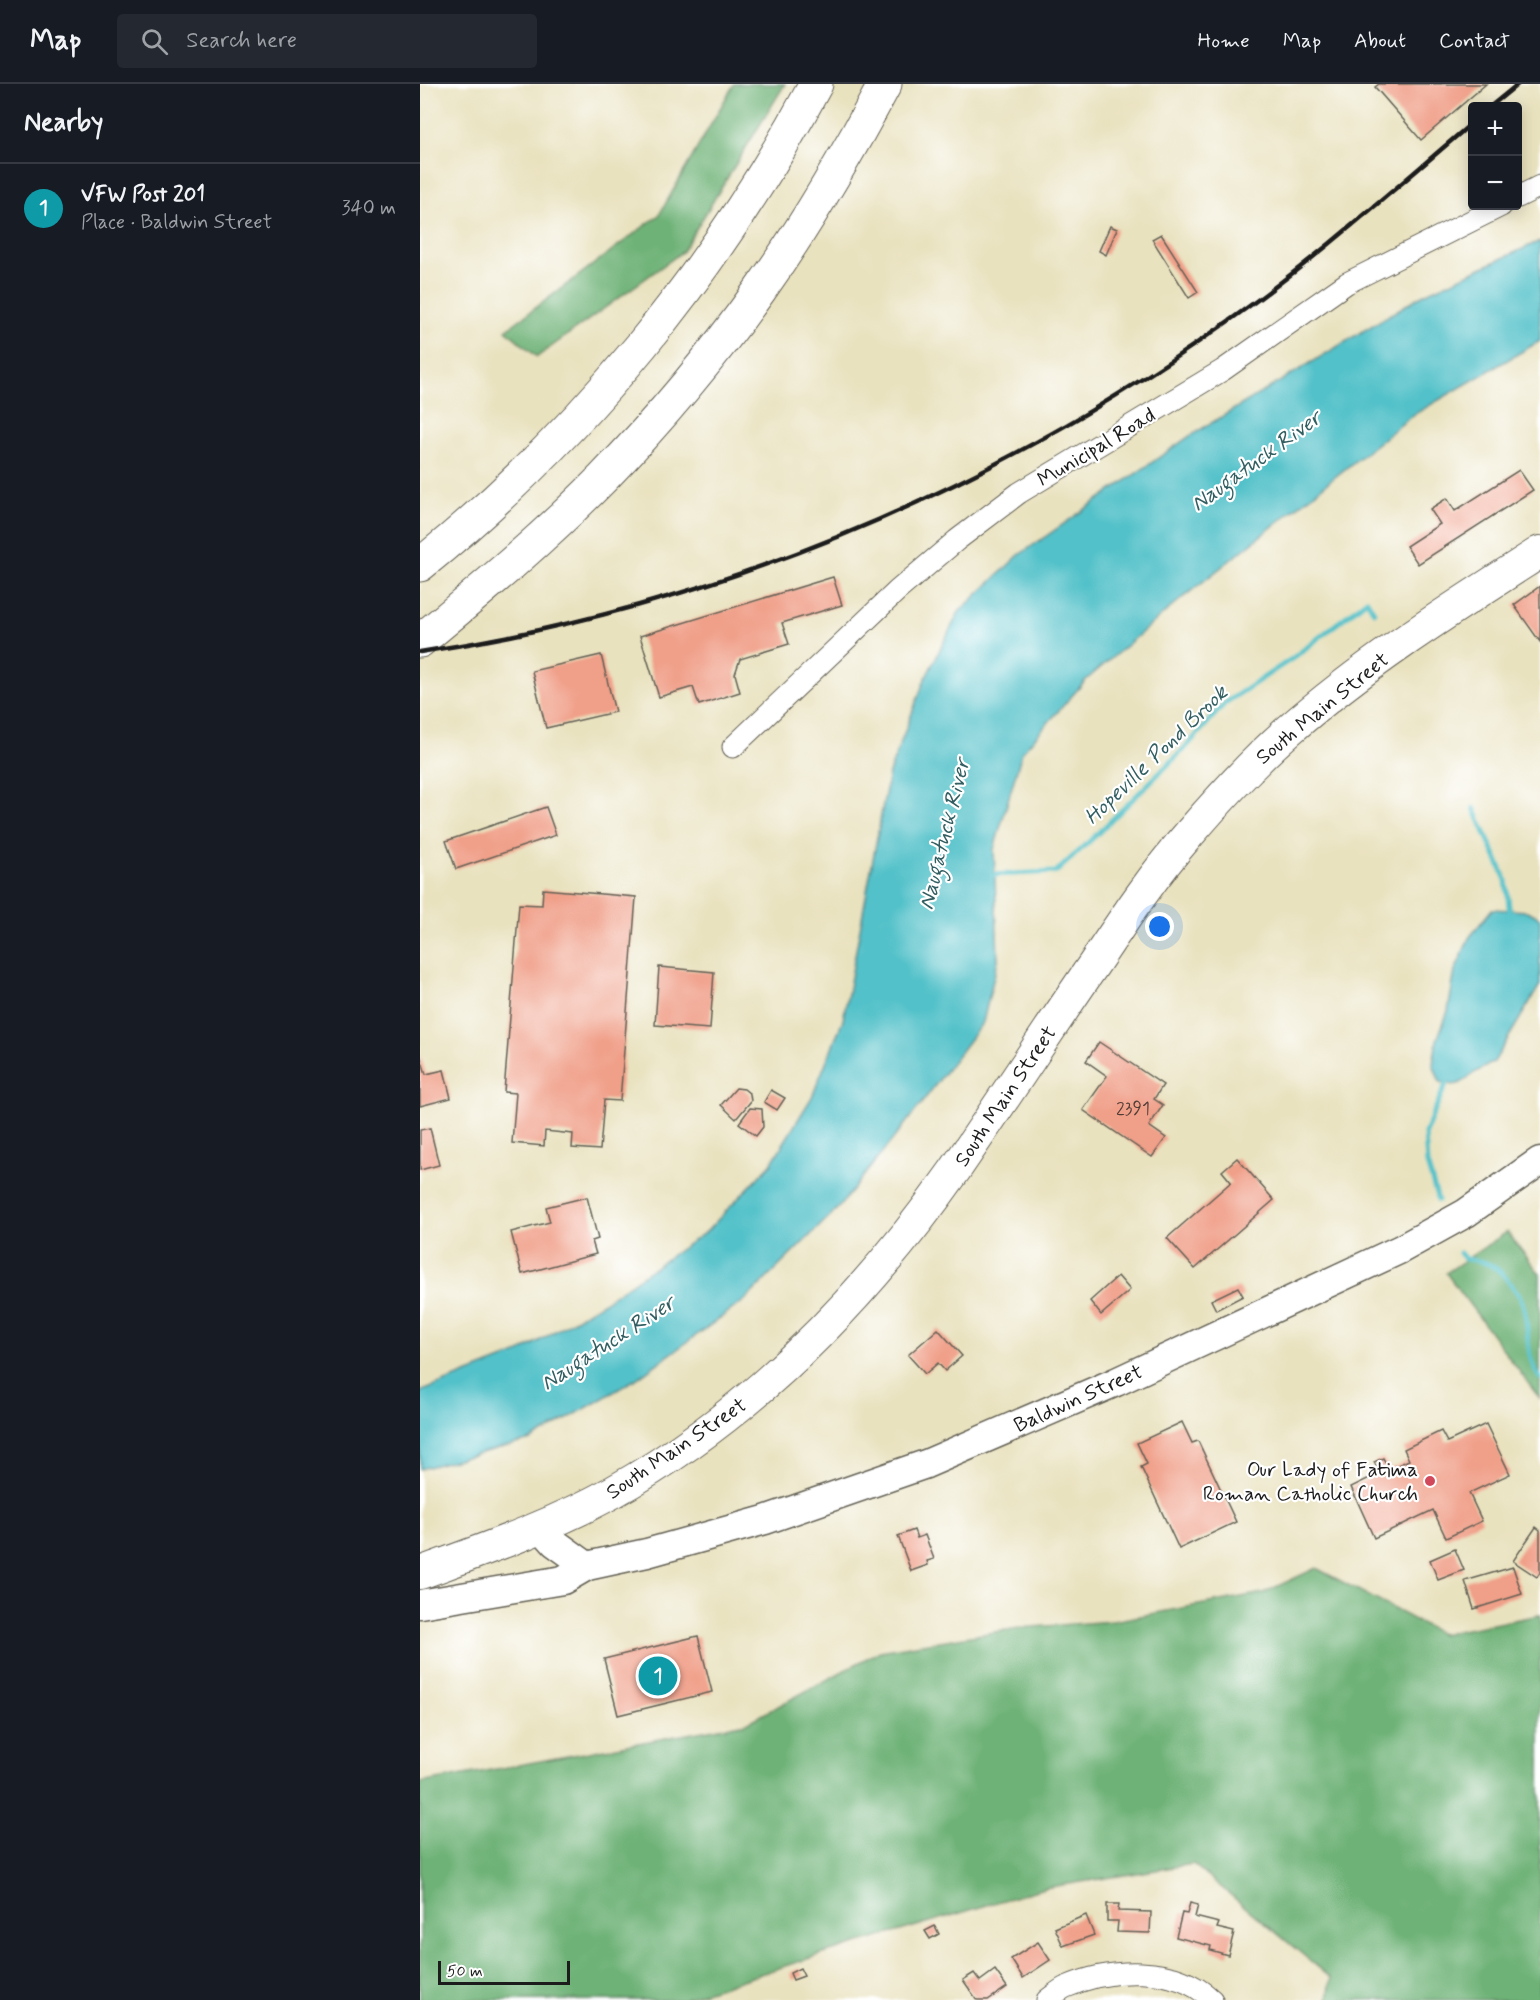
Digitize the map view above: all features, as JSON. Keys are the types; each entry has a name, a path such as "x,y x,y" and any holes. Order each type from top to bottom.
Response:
{"highway":[{"path":"420,565 525,472 600,394 675,304 746,204 816,84"},
{"path":"420,640 495,578 602,479 644,434 723,340 760,290 830,182 885,84"}],"main road":[{"name":"South Main Street","path":"420,1573 540,1526 613,1492 676,1453 730,1414 795,1358 861,1288 924,1212 956,1169 1143,892 1174,851 1216,803 1266,751 1314,710 1428,626 1540,552"},
{"name":"Baldwin Street","path":"420,1604 557,1582 587,1566 647,1553 790,1512 882,1480 978,1442 1116,1382 1401,1249 1457,1219 1540,1161"},
{"path":"540,1526 555,1543 587,1566"}],"street":[{"path":"1522,195 1540,186"},
{"name":"Municipal Road","path":"733,747 897,591 957,540 1019,493 1223,370 1347,283 1493,210"},
{"path":"1047,2000 1065,1987 1112,1973 1145,1973 1178,1978 1212,2000"}],"green space":[{"path":"734,84 785,84 682,252 537,357 506,330 659,215"},
{"path":"1507,1232 1540,1274 1540,1399 1446,1273"},
{"path":"1316,1568 1441,1634 1540,1615 1540,2000 1328,2000 1331,1978 1193,1864 1044,1888 813,1957 680,2000 420,2000 420,1783 747,1723 880,1651 1019,1628 1113,1621 1263,1593"}],"water":[{"name":"Naugatuck River","path":"1540,241 1540,341 1413,415 1180,600 1086,680 1022,752 994,849 998,960 983,1022 839,1207 745,1300 636,1379 531,1440 420,1469 420,1392 517,1354 604,1302 707,1231 771,1164 812,1097 843,1020 889,773 925,679 959,612 1019,555 1190,436 1424,294"},
{"path":"1492,909 1528,911 1540,918 1540,985 1494,1062 1461,1083 1454,1085 1440,1082 1433,1064 1437,1040 1448,1011 1455,971 1469,938"}],"building":[{"path":"1379,84 1486,84 1421,140 1375,87"},
{"path":"1110,226 1117,229 1106,255 1099,251"},
{"path":"1161,234 1198,292 1189,298 1152,239"},
{"path":"1519,470 1533,490 1418,564 1406,546 1440,524 1430,509 1447,498 1455,511"},
{"path":"833,577 842,605 782,623 789,644 740,659 735,674 740,692 699,705 693,687 659,697 640,636"},
{"path":"1540,586 1540,642 1514,605"},
{"path":"601,655 615,712 546,728 532,671"},
{"path":"546,807 556,835 456,869 446,841"},
{"path":"543,889 636,897 620,1101 604,1100 600,1150 572,1148 573,1134 545,1131 544,1146 512,1143 516,1093 504,1092 519,904 542,905"},
{"path":"659,967 714,972 710,1029 655,1025"},
{"path":"1099,1042 1163,1085 1154,1099 1163,1105 1149,1126 1166,1138 1152,1157 1083,1110 1107,1076 1086,1061"},
{"path":"420,1055 426,1074 444,1070 451,1098 420,1106"},
{"path":"736,1088 744,1089 750,1094 751,1101 736,1119 721,1105"},
{"path":"771,1090 785,1098 777,1110 764,1102"},
{"path":"750,1108 762,1109 763,1127 756,1136 739,1123"},
{"path":"430,1128 439,1165 420,1170 420,1130"},
{"path":"1237,1158 1274,1200 1195,1269 1167,1238 1231,1182 1222,1171"},
{"path":"587,1197 598,1239 592,1241 596,1254 522,1274 511,1232 550,1222 546,1207"},
{"path":"1118,1276 1130,1290 1101,1315 1090,1301"},
{"path":"1238,1287 1243,1296 1216,1310 1211,1300"},
{"path":"938,1329 962,1356 945,1371 938,1363 925,1374 908,1355"},
{"path":"1182,1422 1192,1443 1198,1441 1236,1522 1179,1549 1141,1467 1147,1464 1137,1443"},
{"name":"Our Lady of Fatima Roman Catholic Church","path":"1486,1424 1510,1474 1469,1493 1482,1521 1446,1538 1433,1510 1374,1538 1351,1487 1380,1473 1374,1462 1383,1458 1389,1469 1409,1460 1404,1449 1441,1431 1447,1442"},
{"path":"1536,1527 1540,1530 1540,1573 1537,1577 1513,1561"},
{"path":"914,1530 917,1538 925,1535 934,1559 927,1561 928,1565 911,1571 898,1536"},
{"path":"1455,1549 1464,1570 1438,1580 1430,1560"},
{"path":"1513,1567 1522,1594 1474,1609 1465,1581"},
{"path":"698,1636 712,1692 618,1715 604,1659"},
{"path":"1190,1903 1198,1905 1195,1917 1219,1923 1217,1928 1234,1932 1228,1955 1210,1950 1211,1946 1176,1937 1182,1913 1187,1914"},
{"path":"1107,1904 1119,1904 1118,1911 1151,1912 1150,1933 1117,1932 1118,1921 1107,1921"},
{"path":"1086,1915 1094,1935 1063,1946 1055,1928"},
{"path":"935,1926 939,1934 930,1939 925,1931"},
{"path":"1038,1942 1050,1960 1023,1978 1011,1959"},
{"path":"800,1968 804,1976 793,1980 790,1973"},
{"path":"995,1970 1007,1987 988,2000 977,2000 963,1980 974,1973 980,1981"}],"waterway":[{"name":"Hopeville Pond Brook","path":"988,875 1056,872 1185,748 1225,703 1293,658 1367,600 1374,612"},
{"name":"Hopeville Pond Brook","path":"1474,808 1506,880 1510,916"},
{"name":"Hopeville Pond Brook","path":"1438,1200 1427,1164 1425,1133 1446,1084 1445,1079"},
{"name":"Hopeville Pond Brook","path":"1460,1253 1465,1259 1484,1262 1495,1268 1505,1276 1519,1295 1526,1317 1531,1359 1540,1378"}],"railway":[{"path":"1496,102 1518,84"},
{"path":"420,652 528,632 634,606 738,574 839,536 938,492 1035,443 1129,388 1220,327 1317,254 1468,126"}],"place":[{"name":"Our Lady of Fatima Roman Catholic Church","path":"1430,1481"},
{"name":"VFW Post 201","path":"658,1676"}]}
